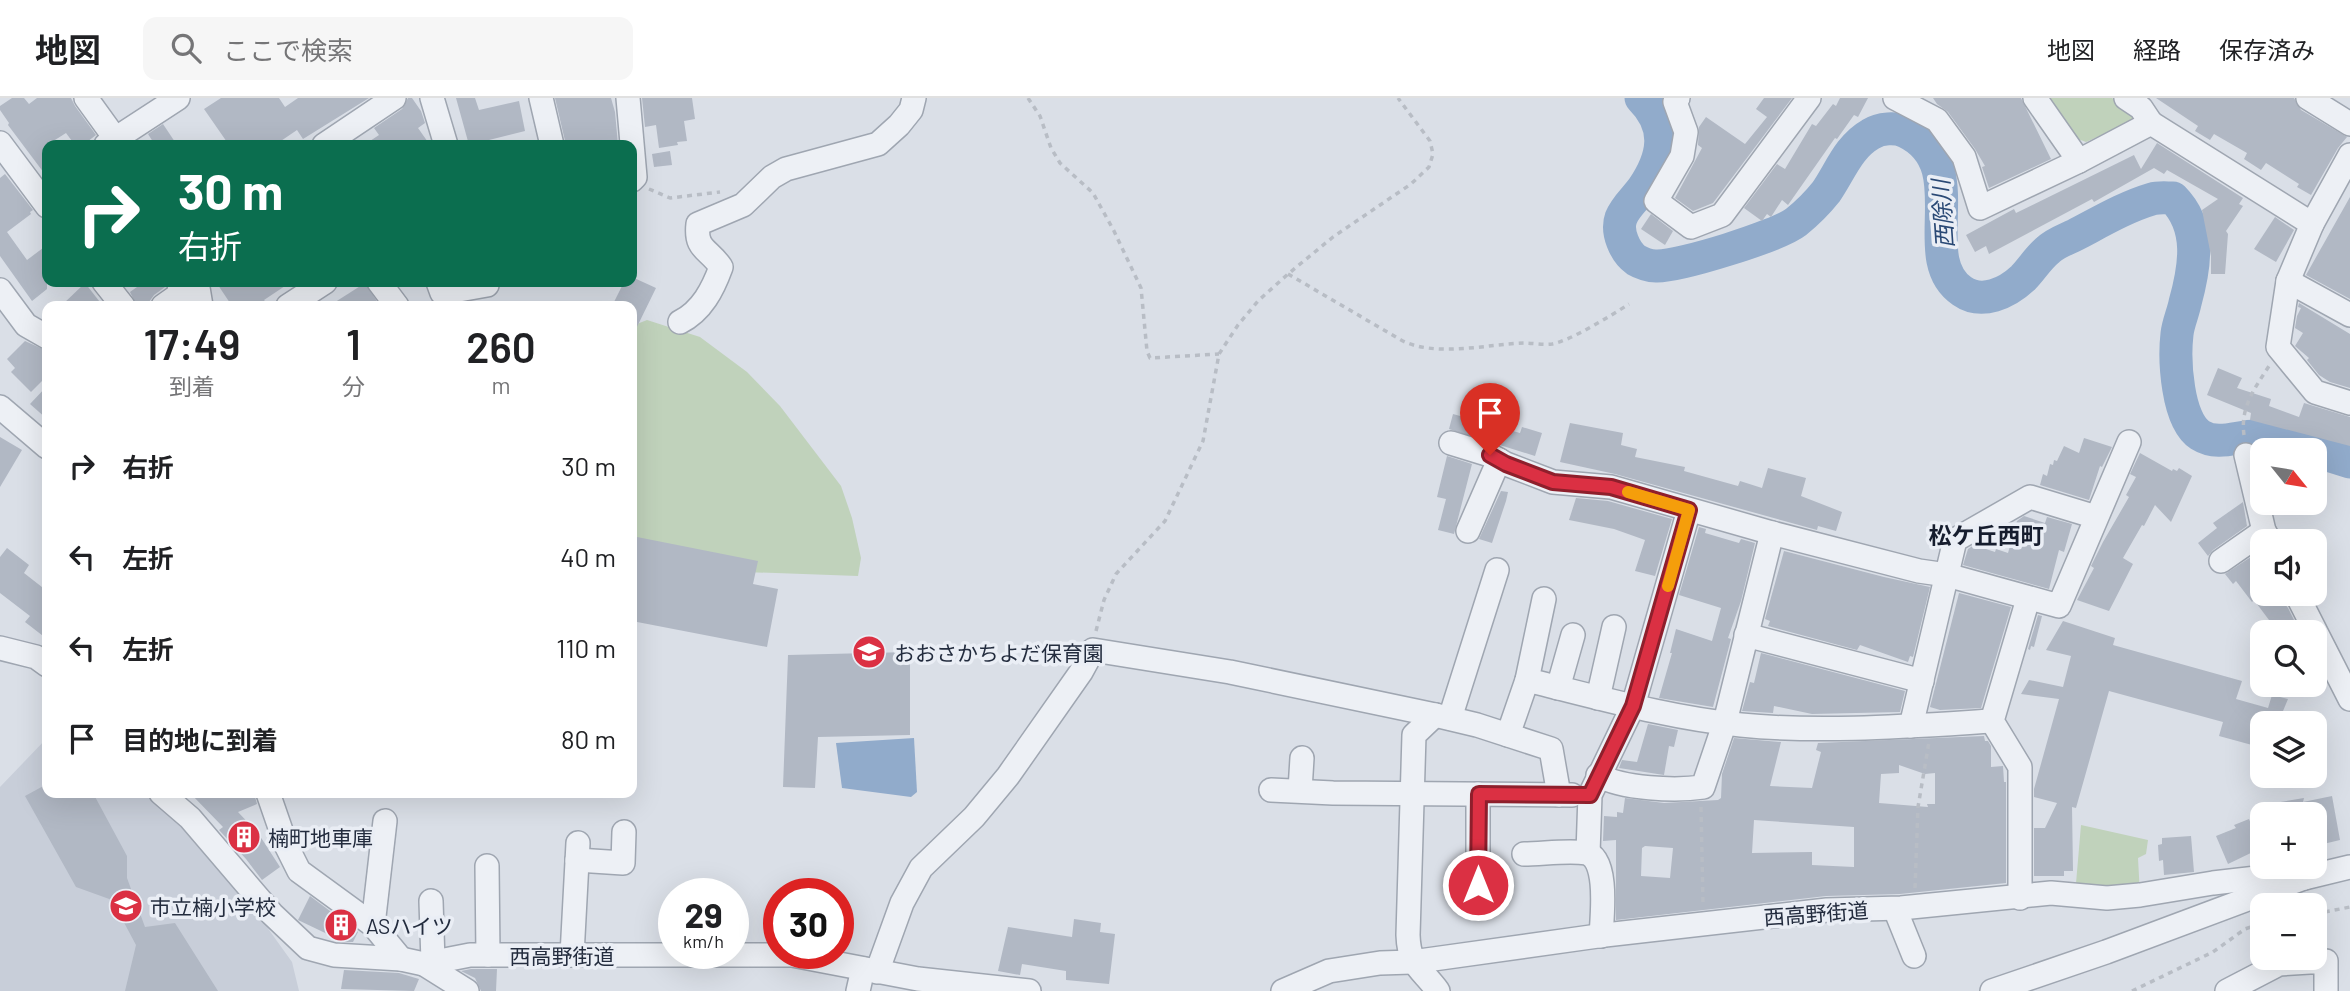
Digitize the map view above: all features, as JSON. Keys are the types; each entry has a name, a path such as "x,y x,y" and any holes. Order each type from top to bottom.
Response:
{"street":[{"path":"86,98 112,140"},
{"path":"118,140 178,98"},
{"path":"331,140 394,98"},
{"path":"432,98 443,140"},
{"path":"541,98 551,140"},
{"path":"628,98 631,140"},
{"path":"680,321 693,315 704,302 721,267 715,258 702,249 696,238 698,224 743,205 772,177 786,169 878,144 905,118 911,110 914,98"},
{"path":"1678,98 1675,102 1686,132 1682,156 1656,201 1691,227 1722,215 1809,98"},
{"path":"1895,98 1937,120 1964,157 1980,208 2151,123"},
{"path":"2035,98 2079,161"},
{"path":"2126,98 2141,108 2151,123 2312,224"},
{"path":"2308,98 2350,124"},
{"path":"0,143 40,182"},
{"path":"2350,155 2312,224 2288,281 2278,347 2315,392 2350,404"},
{"path":"2288,281 2350,316"},
{"path":"108,287 119,301"},
{"path":"170,301 180,294 179,287"},
{"path":"296,301 317,287"},
{"path":"440,287 442,293 470,287"},
{"path":"0,290 26,325 42,334"},
{"path":"0,407 42,443"},
{"path":"1451,443 1553,482 1611,487 1772,533 1919,571 1947,575 2059,606 2129,442"},
{"path":"2246,454 2265,529"},
{"path":"1468,531 1499,460"},
{"path":"1921,725 1922,681 1955,540 2030,497 2096,517"},
{"path":"1588,853 1594,785 1633,706 1689,510"},
{"path":"1271,790 1559,795 1607,780 1624,784 1689,789 1701,787 1708,777 1725,722 1772,533"},
{"path":"2221,561 2250,545"},
{"path":"1438,991 1412,962 1409,950 1414,735 1443,716 1497,570"},
{"path":"1508,735 1527,680 1544,599"},
{"path":"2020,898 2020,767 1992,721 2028,599"},
{"path":"2303,606 2350,699"},
{"path":"1598,698 1615,627"},
{"path":"1558,688 1573,635"},
{"path":"1746,635 1922,681"},
{"path":"0,648 36,657 42,661"},
{"path":"866,977 921,868 974,817 1009,776 1081,673 1093,650 1230,672 1443,716 1508,735 1551,749 1559,795"},
{"path":"1527,680 1633,706 1740,725 1921,725 1992,721"},
{"path":"1300,790 1302,758"},
{"path":"1478,908 1479,794"},
{"name":"西高野街道","path":"167,798 190,818 272,914 308,947 334,955 419,962 470,955 792,955 866,977 918,979 1029,991"},
{"path":"270,798 286,845 299,872 419,962 467,991"},
{"path":"373,925 385,821"},
{"path":"572,955 578,852 623,863 624,832"},
{"path":"1524,854 1588,853 1597,859 1602,881 1601,936"},
{"path":"487,866 488,955"},
{"name":"西高野街道","path":"2327,872 2350,867"},
{"name":"西高野街道","path":"1293,989 1329,971 1704,923 1827,910 1905,908 2051,893 2107,898 2153,894 2250,879"},
{"path":"1992,991 2106,952 2301,879"},
{"path":"419,962 432,901"},
{"path":"1905,908 1913,956"},
{"path":"2227,991 2279,964 2326,961 2326,991"}],"path":[{"path":"1028,98 1040,116 1051,148 1060,163 1093,193 1141,288 1150,358 1219,354"},
{"path":"1093,650 1104,600 1116,574 1165,521 1203,441 1219,354 1252,309 1288,274 1333,237 1411,184 1429,167 1433,154 1430,141 1398,98"},
{"path":"637,181 670,198 725,191"},
{"path":"1288,274 1401,341 1425,347 1475,349 1523,343 1552,344 1605,319 1629,304"},
{"path":"2242,425 2245,405 2278,347"},
{"path":"1905,908 1918,807 1921,725"},
{"path":"1701,787 1704,923"},
{"path":"2327,912 2350,907"},
{"path":"2132,991 2213,952 2250,927"}],"shaded area":[{"name":"市立楠小学校","path":"42,743 42,798 157,798 211,849 292,962 299,991 0,991 0,787"}],"green space":[{"path":"2050,98 2112,98 2136,114 2133,121 2086,142 2078,139"},
{"path":"647,320 700,337 747,372 780,406 841,486 861,558 858,576 637,568 637,324"},
{"path":"2081,825 2148,840 2146,854 2138,858 2140,895 2075,895"}],"water":[{"path":"914,738 917,792 911,797 842,788 836,743"}],"building":[{"path":"12,98 24,98 29,104 37,98 71,98 96,135 90,140 71,140 66,133 55,140 42,140 42,170 8,125 0,106"},
{"path":"221,98 279,98 285,107 298,98 369,98 303,139 297,130 282,140 226,140 204,109"},
{"path":"408,98 412,98 421,111 425,123 418,128 426,140 372,140 379,135 374,128 402,109"},
{"path":"456,98 475,98 479,110 519,101 525,131 489,140 468,140"},
{"path":"555,98 611,98 618,140 565,140"},
{"path":"642,98 692,98 695,119 684,121 687,141 659,148 656,125 645,127"},
{"path":"1764,98 1792,98 1713,203 1693,211 1675,198 1702,148 1698,145 1699,127 1706,117 1745,144 1767,117 1756,109"},
{"path":"1840,98 1868,98 1858,117 1854,115 1837,139 1835,138 1788,205 1782,200 1771,217 1767,214 1762,221 1744,208 1777,164 1785,169 1812,124 1816,126 1833,104 1836,106"},
{"path":"1933,98 2021,98 2051,159 1989,188 1982,167 1985,166 1975,149 1948,112"},
{"path":"2156,98 2294,98 2301,110 2347,137 2311,195 2266,163 2261,170 2244,159 2247,153 2214,134 2210,140 2195,131 2198,126"},
{"path":"163,124 174,140 152,140 148,134"},
{"path":"2157,143 2243,198 2239,204 2243,206 2226,231 2225,274 2211,274 2211,256 2202,210 2218,199 2167,170 2164,174 2154,168 2094,202 2092,199 1989,254 1986,246 1975,252 1966,235 2014,209 2016,213 2134,155 2141,169"},
{"path":"670,151 672,165 654,167 652,154"},
{"path":"5,174 33,210 7,232 27,260 42,249 42,287 47,289 32,301 0,256 0,178"},
{"path":"2350,197 2350,299 2306,275"},
{"path":"1651,214 1673,231 1665,245 1641,229"},
{"path":"2275,217 2294,230 2276,262 2254,249"},
{"path":"637,279 656,288 637,327 637,301 614,301 622,287 637,287"},
{"path":"81,287 88,287 99,301 66,301"},
{"path":"137,287 165,287 150,301 134,301 130,292"},
{"path":"219,287 284,287 265,301 229,301"},
{"path":"359,287 368,287 377,301 337,301"},
{"path":"2299,303 2350,334 2350,388 2330,382 2319,375 2307,360 2309,358 2295,346 2303,333 2295,328 2301,308 2298,307"},
{"path":"25,341 42,349 42,381 31,392 11,372 15,368 7,359"},
{"path":"2218,368 2242,378 2237,388 2271,399 2269,406 2299,417 2304,403 2350,417 2350,446 2328,440 2328,438 2250,420 2251,413 2207,395"},
{"path":"42,391 42,415 30,404"},
{"path":"1453,414 1520,433 1522,427 1542,433 1535,456 1449,429"},
{"path":"1570,423 1623,433 1621,445 1637,449 1635,457 1685,467 1684,471 1738,486 1740,481 1762,488 1768,468 1806,478 1801,496 1842,512 1836,531 1818,526 1817,530 1615,474 1560,462"},
{"path":"0,437 22,450 0,487"},
{"path":"2084,438 2112,447 2102,467 2100,466 2089,500 2040,485 2043,474 2047,476 2050,464 2053,465 2054,460 2057,461 2064,446 2079,453"},
{"path":"2140,453 2172,471 2179,468 2192,476 2171,522 2155,505 2144,526 2142,525 2123,558 2133,564 2109,611 2077,600 2094,568 2091,566 2103,542 2129,497 2126,495 2136,477 2130,474"},
{"path":"1447,456 1472,464 1454,534 1438,530 1446,499 1437,497"},
{"path":"1501,491 1508,492 1492,543 1479,539"},
{"path":"1576,498 1608,501 1672,519 1655,576 1635,571 1645,540 1614,529 1569,520"},
{"path":"2243,502 2247,526 2208,556 2198,543 2217,528 2213,523"},
{"path":"2024,516 2045,523 2047,517 2072,524 2064,552 2059,550 2049,589 1963,565 1968,549 1974,545 2008,553 2017,521"},
{"path":"1699,527 1706,529 1705,533 1739,543 1741,539 1755,543 1741,601 1728,638 1731,639 1713,707 1659,698 1676,629 1712,641 1721,608 1679,595"},
{"path":"637,537 758,561 753,584 778,589 767,647 637,622"},
{"path":"7,548 29,565 24,573 42,587 42,635 25,622 30,616 0,593 0,557"},
{"path":"1784,551 1930,587 1913,657 1910,656 1908,662 1860,645 1857,650 1768,626 1770,621 1765,619"},
{"path":"2250,558 2250,599 2236,581 2233,584 2225,574"},
{"path":"1959,593 2011,607 1981,708 1940,710 1930,707"},
{"path":"2258,606 2286,606 2294,620 2269,620"},
{"path":"2038,615 2042,616 2034,647 2031,646 2030,650 2028,649"},
{"path":"2063,621 2115,638 2113,645 2242,681 2236,699 2268,708 2271,697 2288,699 2283,711 2250,711 2250,744 2219,736 2223,722 2109,691 2076,808 2072,807 2073,871 2064,871 2064,876 2034,876 2034,828 2045,828 2057,803 2034,797 2034,789 2059,699 2021,694 2029,680 2063,687 2071,656 2046,650"},
{"path":"910,652 910,735 818,737 815,788 783,787 788,655"},
{"path":"1761,653 1905,691 1900,712 1812,714 1774,706 1773,713 1742,711 1750,682 1754,683"},
{"path":"1648,724 1678,730 1674,747 1669,746 1664,775 1619,768 1622,760 1637,762"},
{"path":"1984,736 1991,746 1991,767 2003,766 2006,782 2006,883 1900,894 1826,896 1616,920 1616,840 1603,841 1604,816 1617,817 1617,812 1623,813 1625,798 1664,803 1718,800 1721,798 1722,774 1734,738 1781,742 1770,786 1812,788 1821,752 1816,750 1818,743","holes":["1899,765 1925,774 1935,773 1935,804 1927,804 1928,807 1879,803 1881,774 1899,773","1754,820 1854,827 1854,867 1812,865 1812,852 1752,853","1642,848 1673,848 1670,878 1641,876"]},
{"path":"42,787 42,798 96,798 127,856 127,878 145,927 175,923 218,991 125,991 136,945 112,900 76,887 25,796"},
{"path":"2332,796 2340,840 2327,843 2327,802 2303,802"},
{"path":"195,798 255,798 257,804 238,812 258,833 280,867 262,880 219,830 223,827"},
{"path":"2304,798 2303,802 2280,802"},
{"path":"2249,819 2250,853 2228,864 2216,836 2236,828 2234,825"},
{"path":"2191,836 2194,872 2164,875 2163,860 2159,861 2158,845 2162,844 2162,838"},
{"path":"310,896 358,932 353,942 344,942 298,920"},
{"path":"1074,919 1101,923 1100,932 1115,934 1109,984 1066,980 1066,971 1022,964 1020,975 998,971 1008,927 1072,937"},
{"path":"497,969 496,991 481,991 475,978 461,971"},
{"path":"344,970 399,973 419,979 414,991 341,989"}],"waterway":[{"name":"西除川","path":"1641,98 1657,120 1661,142 1656,165 1623,214 1620,229 1622,241 1632,256 1638,261 1656,266 1685,262 1728,250 1770,235 1796,222 1826,192 1856,146 1863,139 1883,129 1906,132 1926,147 1937,166 1941,188 1942,257 1948,276 1962,291 1978,297 1994,295 2010,288 2023,278 2041,256 2058,243 2113,215 2152,199 2173,198 2189,222 2194,248 2176,345 2179,389 2186,417 2200,435 2214,440 2251,436 2268,438"},
{"name":"西除川","path":"2328,455 2350,462"}],"slow traffic":[{"path":"1628,492 1689,510 1668,586"}],"place":[{"name":"おおさかちよだ保育園","path":"869,652"},
{"name":"楠町地車庫","path":"244,837"},
{"name":"市立楠小学校","path":"126,906"},
{"name":"ASハイツ","path":"341,925"}],"district":[{"name":"松ケ丘西町","path":"1986,535"}],"route":[{"path":"1478,885 1479,794 1590,795 1633,706 1689,510 1611,487 1553,482 1490,455"}]}
